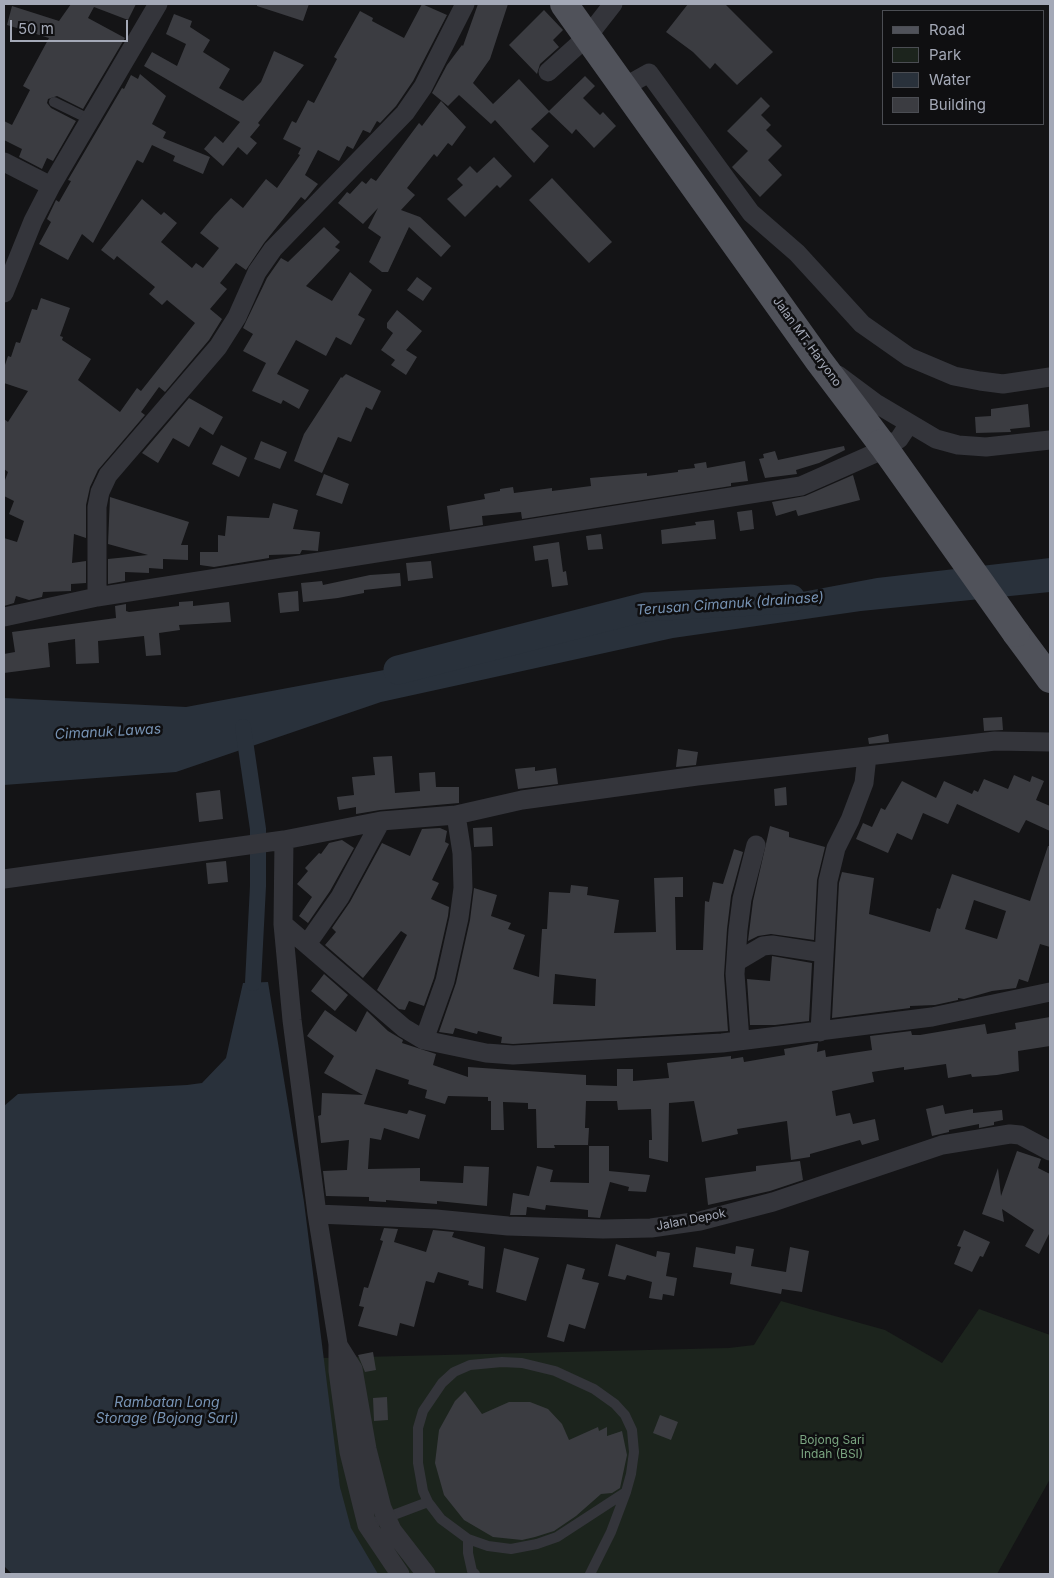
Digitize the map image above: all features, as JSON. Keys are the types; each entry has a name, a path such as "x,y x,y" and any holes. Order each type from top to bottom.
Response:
{"main road":[{"name":"Jalan MT. Haryono","path":"564,4 588,36 634,81 694,154 736,212 819,361 881,443 1050,679"}],"street":[{"path":"4,293 33,221 51,186 158,4"},
{"path":"97,597 97,507 100,492 108,475 218,347 237,317 257,272 273,249 405,113 423,87 465,4"},
{"path":"548,72 588,36 613,4"},
{"path":"4,162 51,186"},
{"path":"736,212 759,222 797,253 862,324 909,357 954,376 980,381 1003,384 1050,377"},
{"path":"819,361 908,424 936,439 958,445 986,447 1050,440"},
{"path":"4,617 97,597 801,486 880,451 899,439 908,424"},
{"path":"4,879 284,840 381,821 456,815 522,800 867,756 955,748 995,741 1050,742"},
{"path":"820,1032 828,881 836,848 850,820 864,783 867,756"},
{"path":"424,1040 445,981 459,918 463,879 462,853 456,815"},
{"path":"307,944 340,897 381,821"},
{"path":"284,840 283,924 292,1020 317,1214 338,1344 338,1371 348,1452 368,1525 400,1574"},
{"path":"740,1040 736,962 742,899 756,845"},
{"path":"283,924 404,1028 424,1040 470,1051 513,1055 722,1044 740,1040 820,1032 932,1017 1050,992"},
{"path":"736,962 763,946 772,944 824,953"},
{"name":"Jalan Depok","path":"317,1214 399,1217 508,1226 603,1229 651,1228 700,1221 773,1202 950,1143 1010,1134 1020,1136 1050,1151"},
{"path":"338,1344 353,1369 370,1464 387,1519 416,1564 426,1574"}],"lane":[{"path":"54,102 91,120"},
{"path":"590,1574 611,1532 626,1492 631,1474 634,1452 632,1430 625,1415 615,1404 580,1381 555,1371 522,1363 502,1362 470,1366 454,1372 431,1396 418,1428 417,1446 418,1463 428,1502 441,1519 468,1539 488,1546 511,1549 538,1544 574,1527 602,1506 626,1492"},
{"path":"368,1525 428,1502"},
{"path":"468,1539 468,1553 472,1572 475,1574"}],"green space":[{"name":"Bojong Sari Indah (BSI)","path":"781,1301 885,1330 942,1363 979,1309 1050,1335 1050,1479 997,1574 374,1574 355,1540 343,1508 321,1358 729,1348 754,1345"}],"water":[{"name":"Cimanuk Lawas","path":"1050,558 1050,592 861,611 673,638 381,702 176,772 4,785 4,698 186,707 877,578"},
{"name":"Rambatan Long Storage (Bojong Sari)","path":"268,982 304,1202 340,1487 351,1528 378,1574 12,1574 4,1566 4,1106 18,1094 202,1083 226,1058 243,983"}],"building":[{"path":"71,4 136,4 128,20 94,7 88,18 125,38 83,109 57,96 48,99 47,103 51,108 76,121 53,161 47,158 42,169 19,157 22,149 4,140 4,121 12,125 30,90 23,86 49,38 7,25 12,6 59,21"},
{"path":"257,4 309,4 303,21 257,6"},
{"path":"422,4 447,15 413,81 396,106 380,123 377,121 370,133 363,130 353,149 347,146 339,161 318,150 305,175 318,184 305,200 301,197 264,243 246,270 236,263 220,283 227,289 210,309 222,319 209,340 165,392 159,387 141,412 145,415 98,470 90,487 86,505 86,538 74,534 72,563 86,561 86,583 71,584 71,591 43,592 42,597 29,600 16,596 14,603 4,606 4,538 17,542 24,521 9,514 14,501 4,496 4,483 8,472 4,469 4,419 8,422 28,391 4,383 4,368 8,356 11,357 16,342 20,343 32,309 37,310 41,298 70,308 60,336 63,337 62,340 91,359 78,380 120,412 137,388 141,391 195,323 167,300 162,305 149,294 155,287 117,256 114,260 101,250 142,199 161,215 164,212 177,223 161,242 192,268 196,263 203,268 219,248 200,233 214,216 231,198 243,208 266,179 277,188 300,155 298,154 301,148 283,139 292,121 296,123 308,100 314,103 337,59 334,57 360,11 373,18 372,21 404,38"},
{"path":"478,4 508,4 490,59 473,83 493,104 519,79 549,111 585,76 595,86 583,98 600,115 603,112 616,126 594,148 576,129 572,134 549,112 531,129 549,146 534,163 495,120 491,124 459,95 448,106 432,93 447,65 463,46"},
{"path":"688,4 725,4 773,52 737,85 715,63 710,69 693,52 666,32"},
{"path":"544,10 563,30 553,40 559,47 540,64 537,74 509,45"},
{"path":"174,14 192,21 190,27 210,40 203,52 230,69 219,88 243,101 261,82 274,51 304,65 258,123 260,125 250,137 257,143 247,155 238,147 223,166 204,149 215,136 223,143 240,122 144,66 152,52 177,66 186,44 166,34"},
{"path":"140,74 166,96 152,124 166,132 163,138 210,157 203,174 173,161 175,156 152,145 143,163 137,160 93,243 82,234 68,260 39,244 51,222 47,219 56,200 59,202 71,181 68,180 122,88 124,89 131,75 138,79"},
{"path":"761,97 770,106 761,115 771,125 766,130 782,146 768,160 782,175 760,197 732,167 748,151 727,131"},
{"path":"441,101 466,127 452,146 448,143 437,157 434,154 407,188 415,195 401,210 420,217 451,246 441,257 409,227 388,272 382,272 369,262 381,237 368,228 378,208 363,224 338,203 347,192 350,194 362,181 366,184 371,178 376,181 419,123 422,126"},
{"path":"494,157 512,176 500,188 497,185 465,217 447,199 463,185 457,179 470,166 477,173"},
{"path":"552,178 612,242 589,263 529,200"},
{"path":"324,227 340,242 335,247 340,250 306,286 332,301 350,272 372,290 358,315 365,319 351,345 336,337 326,356 296,340 277,374 309,390 299,409 283,400 281,404 252,391 266,363 243,351 253,334 243,328 267,278 281,258 288,262"},
{"path":"417,277 432,288 423,301 407,290"},
{"path":"397,310 422,331 406,350 417,357 406,375 391,365 395,360 381,350 393,333 387,328 387,323"},
{"path":"346,374 381,391 372,410 366,407 351,442 338,437 322,473 294,461 304,434 341,377"},
{"path":"189,398 223,417 213,435 200,427 189,447 173,438 158,463 142,453"},
{"path":"1028,404 1030,427 1010,429 1011,432 976,433 975,417 991,416 991,409"},
{"path":"261,441 287,452 280,469 254,459"},
{"path":"221,445 247,458 239,477 212,464"},
{"path":"844,446 845,450 819,463 796,470 797,474 765,478 759,459 764,458 763,454 775,451 778,460"},
{"path":"745,461 748,481 731,483 731,486 522,519 521,512 482,516 483,525 450,530 447,506 485,499 484,494 500,491 500,489 513,487 514,493 552,488 552,491 591,486 590,478 647,473 647,476 695,468 694,464 706,462 707,468"},
{"path":"324,474 349,484 342,504 316,495"},
{"path":"853,475 860,500 798,516 796,510 776,516 772,502 805,496"},
{"path":"110,497 189,522 181,545 188,545 188,560 163,559 163,569 149,568 149,573 125,572 125,581 108,584 108,559 148,555 108,544"},
{"path":"273,503 298,510 293,529 320,532 318,551 302,550 300,554 269,555 269,558 214,567 200,565 200,552 218,552 218,535 225,536 227,516 269,518"},
{"path":"752,510 754,529 740,531 737,512"},
{"path":"714,520 716,539 662,544 661,530 696,525 695,522"},
{"path":"601,534 603,549 588,550 586,536"},
{"path":"559,542 563,572 566,571 568,585 552,587 548,559 535,561 533,546"},
{"path":"431,561 433,578 408,581 406,563"},
{"path":"400,573 401,586 364,590 364,593 303,602 301,583 322,581 323,585 370,575"},
{"path":"298,591 299,611 280,613 278,593"},
{"path":"193,601 193,606 229,602 231,622 179,625 180,630 159,633 161,655 146,656 144,636 98,641 99,663 76,664 75,639 48,643 50,667 4,673 4,654 15,652 12,632 116,618 115,606 126,604 126,611 129,612 179,606 179,602"},
{"path":"1002,717 1003,730 984,731 983,718"},
{"path":"888,734 889,742 869,744 868,738"},
{"path":"678,749 698,752 696,765 676,767"},
{"path":"392,756 395,793 420,791 419,773 435,772 436,787 459,787 459,803 356,814 356,807 339,810 337,797 354,795 352,777 375,775 373,757"},
{"path":"535,767 535,771 556,768 558,784 518,789 515,769"},
{"path":"1014,775 1030,782 1032,776 1044,781 1036,800 1050,806 1050,831 1026,820 1019,833 957,804 948,824 923,813 912,840 897,833 888,853 856,839 863,823 872,827 881,808 885,810 902,781 936,798 944,781 972,794 974,790 978,792 984,779 1008,789"},
{"path":"786,787 787,805 775,806 774,789"},
{"path":"220,790 223,819 199,822 196,793"},
{"path":"770,826 789,832 789,837 825,847 817,880 814,940 771,934 758,936 748,941 753,901"},
{"path":"492,827 493,846 474,847 473,828"},
{"path":"440,828 447,831 445,842 449,844 432,880 439,883 431,899 449,907 434,978 424,1006 409,1001 405,1010 399,1009 377,990 407,935 401,931 363,978 325,945 336,932 332,928 350,902 382,843 410,856 422,829"},
{"path":"342,840 354,848 330,891 308,923 299,916 312,897 297,884 308,871 305,868 319,853 321,854 329,843"},
{"path":"1048,846 1050,846 1050,947 1040,944 1028,982 1019,979 1016,988 992,991 964,999 958,998 958,1000 935,1005 910,1006 910,1008 832,1018 839,883 842,872 874,878 869,914 930,932 937,908 940,909 952,874 1030,901","holes":["974,900 1006,911 997,939 965,929"]},
{"path":"734,849 743,852 731,896 727,929 724,975 728,1031 513,1044 501,1043 502,1037 478,1031 477,1034 455,1028 453,1034 439,1032 456,983 470,920 474,888 497,895 491,916 511,923 508,929 525,935 513,969 539,977 542,929 547,929 549,892 570,893 571,885 588,887 587,895 619,900 614,933 656,932 654,878 683,877 683,897 675,897 676,950 703,950 705,901 709,902 713,882 723,884","holes":["555,974 596,979 595,1006 553,1004"]},
{"path":"226,861 228,882 208,884 206,863"},
{"path":"772,956 812,963 809,1021 775,1025 750,1025 747,979 770,981"},
{"path":"324,974 348,995 335,1011 311,991"},
{"path":"325,1010 356,1032 367,1011 388,1031 403,1040 402,1043 436,1054 433,1065 468,1077 468,1067 586,1075 586,1085 617,1086 617,1069 633,1069 633,1081 669,1078 667,1063 731,1056 731,1059 743,1057 744,1062 785,1055 784,1049 818,1043 817,1052 825,1050 826,1057 872,1050 870,1036 911,1031 912,1035 920,1035 985,1024 987,1034 1016,1029 1015,1023 1050,1017 1050,1046 1018,1051 1019,1071 997,1075 972,1077 971,1074 948,1078 946,1064 904,1070 904,1067 872,1072 874,1082 832,1091 836,1116 850,1113 853,1124 875,1119 879,1140 862,1145 860,1140 810,1154 810,1157 791,1160 787,1121 737,1129 738,1134 702,1142 694,1101 669,1103 668,1162 649,1158 649,1140 652,1140 651,1109 618,1110 617,1101 586,1101 585,1128 589,1128 588,1145 554,1145 555,1148 537,1148 536,1109 528,1109 528,1103 503,1102 504,1130 491,1130 491,1101 488,1101 488,1097 448,1096 445,1104 425,1098 427,1090 408,1084 409,1080 376,1069 364,1104 407,1114 409,1110 426,1115 419,1139 384,1128 381,1140 370,1138 368,1169 420,1168 420,1181 463,1183 464,1166 489,1167 487,1206 437,1201 437,1204 386,1200 386,1202 369,1201 369,1197 326,1196 323,1171 347,1170 349,1140 321,1143 318,1116 321,1115 322,1093 363,1095 324,1073 334,1056 307,1036"},
{"path":"943,1105 945,1114 973,1109 973,1113 1002,1110 1003,1120 994,1122 994,1125 979,1128 979,1124 949,1130 949,1132 932,1136 926,1109"},
{"path":"589,1146 609,1146 609,1171 650,1175 646,1192 628,1191 629,1187 610,1182 600,1218 588,1217 588,1210 546,1205 545,1210 527,1207 526,1215 510,1215 513,1193 529,1196 537,1166 553,1170 550,1182 589,1183"},
{"path":"1017,1151 1041,1159 1038,1168 1050,1174 1050,1232 1039,1254 1025,1246 1034,1230 1002,1209 1004,1222 982,1214 998,1168 1001,1196"},
{"path":"800,1161 803,1180 770,1191 708,1205 705,1178 756,1171 756,1166"},
{"path":"384,1228 398,1229 394,1242 426,1252 433,1230 454,1232 452,1237 485,1247 483,1289 468,1285 469,1281 438,1272 434,1283 426,1281 414,1327 400,1323 397,1336 358,1326 364,1307 359,1306 364,1287 368,1288 383,1241 380,1240"},
{"path":"964,1230 990,1242 983,1257 980,1256 972,1272 954,1264 961,1247 957,1246"},
{"path":"616,1244 656,1257 657,1251 670,1253 666,1276 677,1278 674,1296 663,1294 662,1300 649,1298 652,1282 627,1275 625,1280 608,1276"},
{"path":"736,1246 754,1249 751,1266 786,1272 790,1247 809,1251 802,1292 782,1289 781,1294 730,1284 732,1273 693,1267 696,1247 735,1254"},
{"path":"504,1248 539,1258 526,1301 496,1292"},
{"path":"567,1264 585,1269 582,1279 599,1283 585,1329 569,1324 564,1342 547,1337"},
{"path":"373,1352 376,1370 365,1372 358,1355"},
{"path":"465,1391 482,1414 509,1402 530,1402 548,1409 562,1424 569,1440 598,1427 599,1431 607,1427 607,1436 622,1431 627,1455 620,1488 612,1493 601,1494 576,1516 554,1531 522,1540 493,1537 464,1520 444,1495 435,1463 439,1430 455,1401"},
{"path":"387,1397 388,1420 374,1421 373,1398"},
{"path":"660,1415 678,1422 671,1440 653,1433"}],"waterway":[{"name":"Terusan Cimanuk (drainase)","path":"398,670 645,607 791,599"},
{"path":"243,727 258,829 258,886 253,983"}]}
